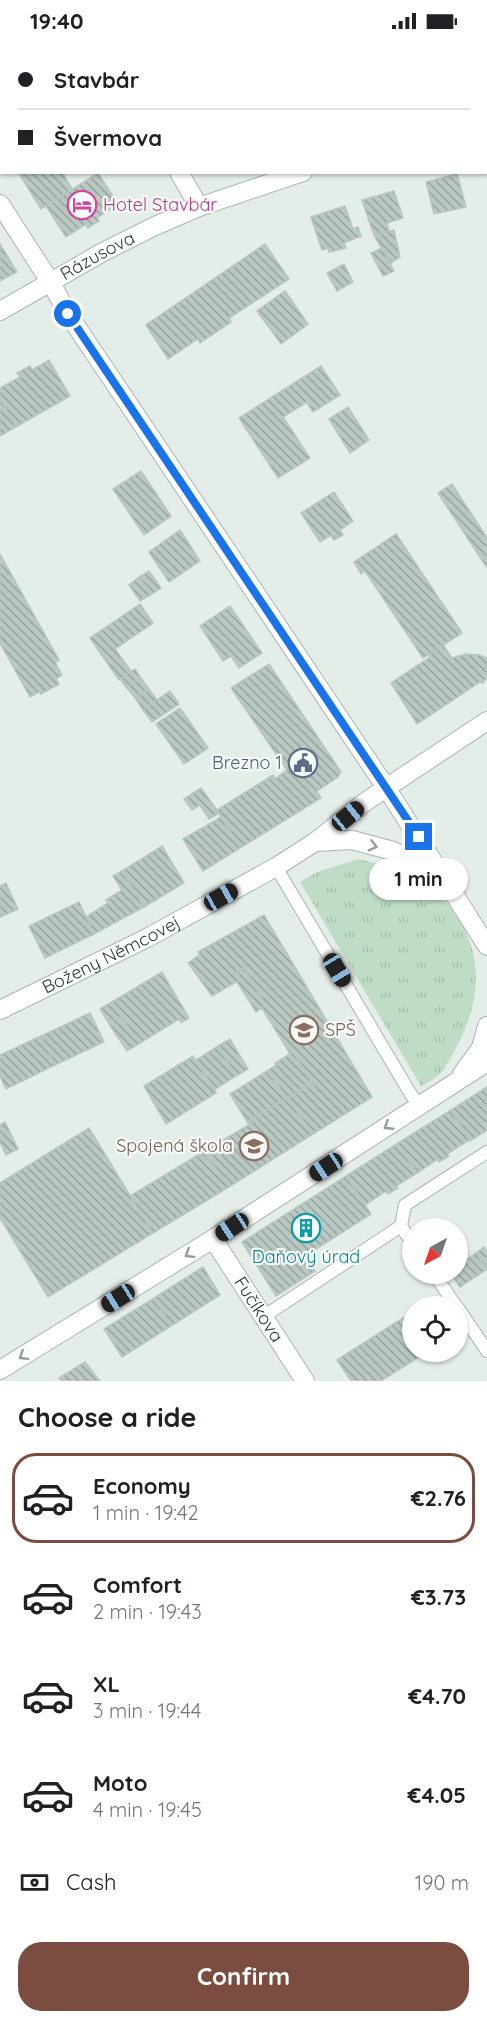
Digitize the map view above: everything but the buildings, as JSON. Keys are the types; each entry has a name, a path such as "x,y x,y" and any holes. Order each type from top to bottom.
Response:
{"street":[{"path":"180,174 199,207"},
{"name":"Rázusova","path":"0,311 155,226 199,207 297,174"},
{"path":"0,204 51,283 68,314 387,789 487,946"},
{"name":"Boženy Němcovej","path":"0,1010 147,938 276,867 315,842 365,802 487,721"},
{"name":"Boženy Němcovej","path":"315,842 352,840 393,851 440,870"},
{"path":"454,1085 481,1048 487,1026"},
{"path":"0,1370 213,1239 487,1062"},
{"name":"Fučíkova","path":"213,1239 305,1381"}],"lane":[{"path":"276,867 410,1093 420,1106"},
{"path":"263,1317 401,1226 405,1205 487,1152"},
{"path":"468,1323 487,1351"}],"green space":[{"path":"359,859 406,873 423,882 448,905 461,923 470,942 475,962 476,983 467,1025 443,1071 436,1078 421,1086 300,882 317,872"}],"place":[{"name":"Hotel Stavbár","path":"82,205"},
{"name":"Brezno 1","path":"303,763"},
{"name":"SPŠ","path":"304,1030"},
{"name":"Spojená škola","path":"254,1146"},
{"name":"Daňový úrad","path":"306,1228"}],"route":[{"path":"68,314 419,837"}]}
